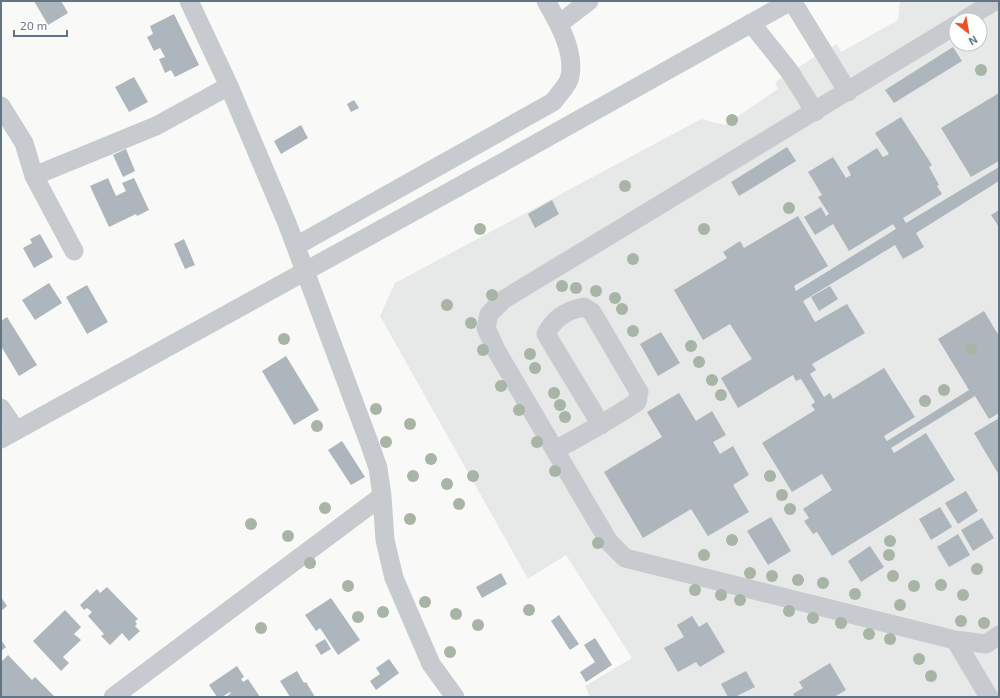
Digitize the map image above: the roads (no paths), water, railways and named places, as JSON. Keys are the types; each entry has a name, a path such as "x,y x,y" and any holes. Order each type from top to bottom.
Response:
{"street":[{"path":"189,1 229,86 296,246 378,468 382,496 385,540 394,578 431,664 455,697"},
{"path":"296,246 553,102 570,78 570,58 559,24 546,1"},
{"path":"559,24 589,1"},
{"path":"1,408 9,435 305,270 522,152 791,1 848,92"},
{"path":"977,12 995,1"},
{"path":"751,23 790,72 815,112"},
{"path":"948,30 503,300 489,314 486,328 609,542 625,558 955,640 986,644 999,635"},
{"path":"34,176 156,126 229,86"},
{"path":"1,106 24,143 34,176 74,251"},
{"path":"555,450 601,426 637,402 639,392 592,312 584,307 573,309 559,317 551,325 546,334 601,426"},
{"path":"113,697 382,496"},
{"path":"955,640 989,697"}]}
